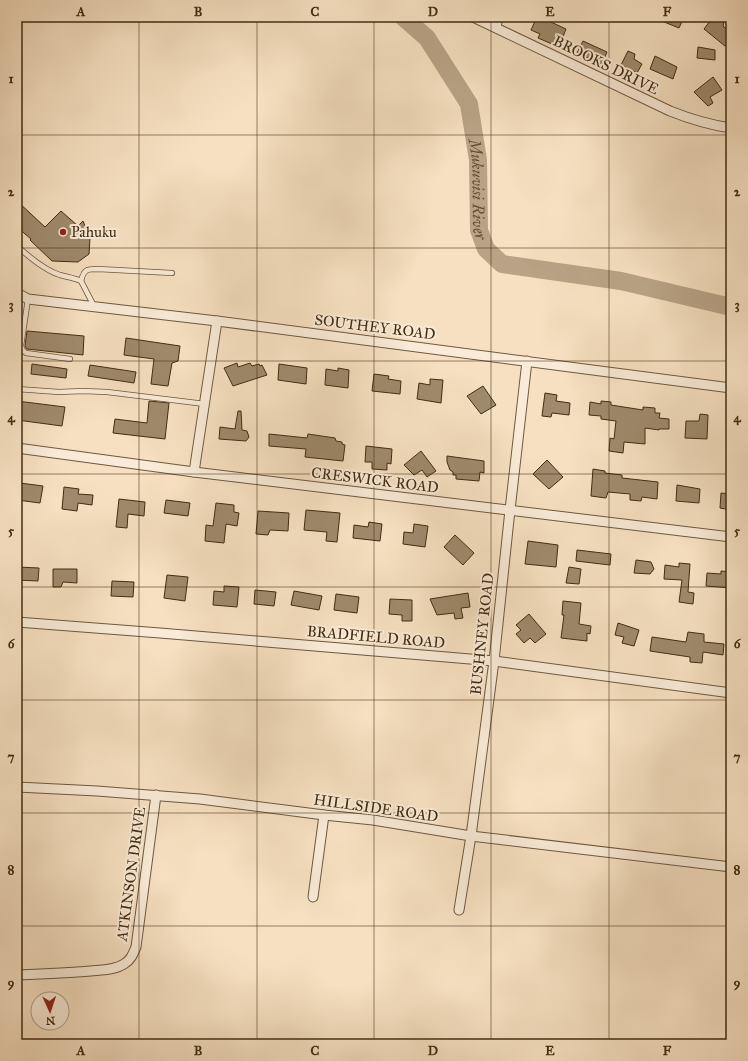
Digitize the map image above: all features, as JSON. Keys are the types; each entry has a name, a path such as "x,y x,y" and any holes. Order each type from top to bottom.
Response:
{"street":[{"name":"BROOKS DRIVE","path":"473,17 484,20 496,28 670,111 716,126 731,128"},
{"path":"496,28 498,17"},
{"name":"SOUTHEY ROAD","path":"17,293 28,299 217,321 731,388"},
{"path":"194,472 217,321"},
{"name":"BUSHNEY ROAD","path":"459,910 471,836 494,661 527,361"},
{"name":"CRESWICK ROAD","path":"17,448 194,472 731,537"},
{"name":"BRADFIELD ROAD","path":"17,622 168,633 494,661 731,693"},
{"name":"HILLSIDE ROAD","path":"17,787 156,795 207,800 373,820 471,836 731,867"},
{"name":"ATKINSON DRIVE","path":"17,975 64,974 114,968 129,961 136,946 156,795"},
{"path":"313,897 324,815"}],"lane":[{"path":"17,246 46,269 59,275 82,281"},
{"path":"94,306 82,281 83,273 86,270 98,269 172,273"},
{"path":"28,299 21,349 26,353 70,358"},
{"path":"17,389 60,392 107,392 205,404"}],"building":[{"path":"537,17 566,29 559,47 538,38 540,34 531,30"},
{"path":"652,17 684,17 679,28"},
{"path":"713,17 718,17 724,22 723,26 731,33 731,40 725,46 704,29"},
{"path":"583,41 607,52 602,64 577,53"},
{"path":"698,47 715,50 715,60 697,58"},
{"path":"628,51 635,54 634,59 642,64 637,73 621,65"},
{"path":"655,56 677,67 673,79 650,69"},
{"path":"713,77 722,90 710,97 713,103 708,106 694,92"},
{"name":"Pahuku","path":"17,201 45,227 61,211 78,226 83,221 90,238 89,254 78,262 52,261 17,227"},
{"path":"27,331 84,336 83,355 27,349 25,346"},
{"path":"126,338 180,346 178,361 172,363 168,386 151,384 154,359 124,355"},
{"path":"237,363 238,367 250,363 252,366 259,364 260,366 262,365 267,375 233,386 224,368"},
{"path":"32,364 67,369 66,378 31,374"},
{"path":"279,364 307,368 306,384 278,380"},
{"path":"90,365 136,372 134,383 88,376"},
{"path":"338,368 349,370 348,388 325,385 326,369 338,371"},
{"path":"374,374 389,376 388,379 401,381 400,394 372,391"},
{"path":"430,379 443,380 441,403 417,399 419,383 430,385"},
{"path":"483,386 496,405 481,414 467,396"},
{"path":"545,393 557,395 556,401 570,403 569,415 552,413 551,417 542,416"},
{"path":"17,401 65,407 62,426 17,420"},
{"path":"149,401 169,403 165,439 113,433 115,419 147,423"},
{"path":"601,401 611,402 611,405 643,410 643,407 655,408 655,413 660,413 659,418 669,419 669,429 659,430 645,428 645,444 624,442 623,453 609,451 610,438 614,439 616,421 601,419 601,416 589,415 590,402 601,404"},
{"path":"238,411 241,411 242,430 247,431 249,437 246,441 219,439 220,427 235,429"},
{"path":"700,414 708,415 707,439 685,438 686,421 699,421"},
{"path":"269,434 307,438 308,434 335,438 336,441 342,442 342,444 345,445 343,461 305,457 306,449 269,446"},
{"path":"366,446 392,449 391,464 387,463 387,470 372,469 372,462 365,462"},
{"path":"421,451 436,471 427,477 422,470 414,475 404,465"},
{"path":"447,456 484,461 484,473 480,472 479,481 456,479 456,475 453,475 453,472 450,470 447,462"},
{"path":"547,460 563,477 549,489 533,474"},
{"path":"593,469 605,471 605,473 622,475 622,478 658,482 657,499 642,497 641,501 630,500 630,494 608,492 606,498 591,496"},
{"path":"20,483 43,486 40,503 17,500"},
{"path":"677,485 700,489 699,503 676,501"},
{"path":"64,487 79,489 78,494 93,495 92,505 78,503 77,511 62,509"},
{"path":"721,493 731,494 731,510 720,508"},
{"path":"119,499 145,502 144,516 128,514 127,528 116,527"},
{"path":"166,500 190,503 188,516 164,513"},
{"path":"216,503 234,505 234,512 239,513 237,526 226,524 224,543 205,541 206,525 213,526"},
{"path":"306,510 340,513 337,542 326,541 327,532 304,530"},
{"path":"258,511 289,513 288,531 270,530 268,535 256,534"},
{"path":"369,522 382,524 380,541 353,538 354,525 368,527"},
{"path":"414,524 428,526 425,547 403,544 404,532 413,533"},
{"path":"455,535 474,553 463,565 444,547"},
{"path":"528,541 558,545 556,567 525,564"},
{"path":"577,550 611,554 610,565 576,561"},
{"path":"636,560 651,562 654,569 650,574 634,573"},
{"path":"679,563 690,564 688,592 694,593 693,604 679,602 682,580 664,579 665,565 679,567"},
{"path":"17,567 39,568 38,581 17,580"},
{"path":"569,567 581,569 579,584 566,583"},
{"path":"53,569 77,569 77,583 63,582 61,587 53,587"},
{"path":"721,571 731,572 731,588 706,586 707,573 721,574"},
{"path":"167,575 188,577 185,601 164,598"},
{"path":"112,581 134,582 133,597 111,596"},
{"path":"224,586 239,587 237,607 213,605 214,591 224,592"},
{"path":"255,590 276,592 274,606 254,604"},
{"path":"294,591 322,596 319,610 291,605"},
{"path":"468,593 470,607 461,608 463,618 455,619 454,613 437,615 430,599"},
{"path":"336,594 359,597 357,613 334,610"},
{"path":"390,599 412,600 412,621 402,621 402,615 389,614"},
{"path":"563,601 581,603 579,624 591,626 590,634 587,633 587,641 561,638 564,615 562,615"},
{"path":"529,614 546,634 535,643 530,638 524,643 516,634 521,630 516,625"},
{"path":"618,623 639,630 634,646 622,643 624,637 615,635"},
{"path":"688,632 704,634 704,642 724,644 723,655 703,652 702,663 690,662 690,657 650,651 652,637 686,642"}],"waterway":[{"name":"Mukuvisi River","path":"403,17 427,38 469,104 478,160 479,230 486,249 502,264 621,281 731,307"}],"railway":[{"path":"531,1044 731,1041"}],"place":[{"name":"Pahuku","path":"63,232"}]}
